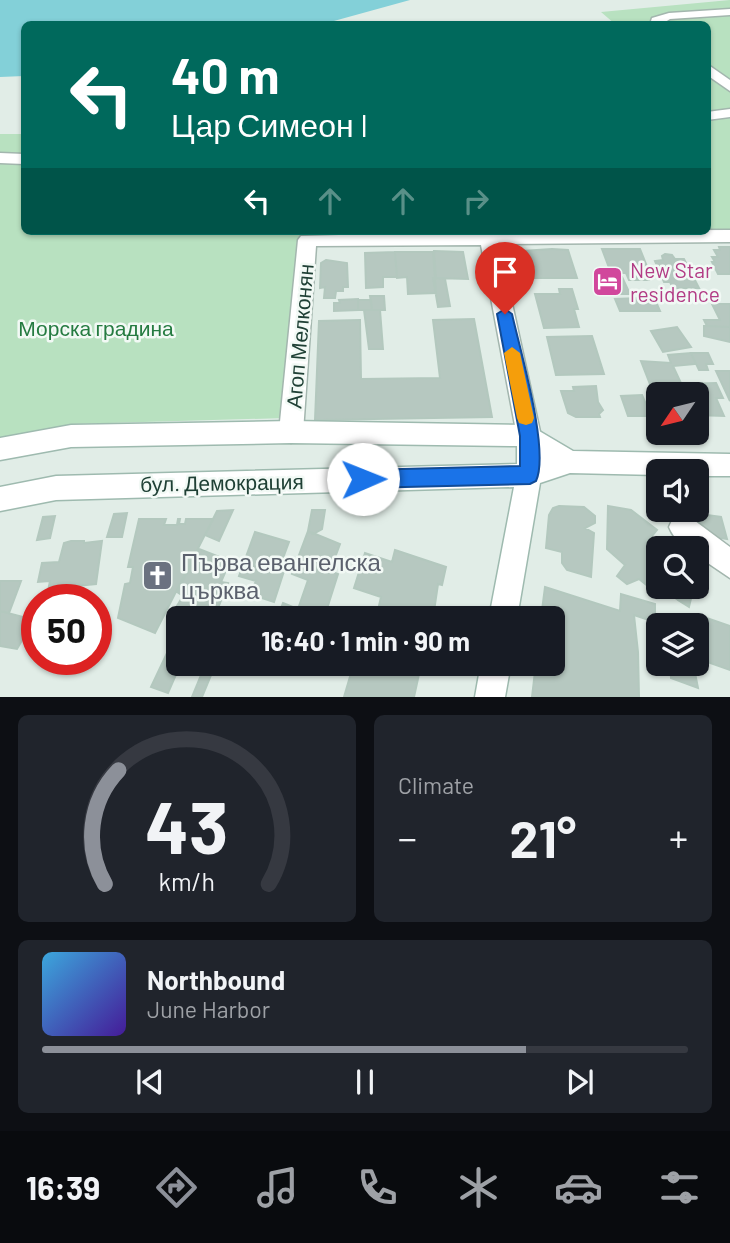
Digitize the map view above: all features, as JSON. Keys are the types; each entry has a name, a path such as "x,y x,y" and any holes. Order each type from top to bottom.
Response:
{"street":[{"path":"656,21 669,16 730,12"},
{"path":"711,71 730,87"},
{"path":"711,115 730,113"},
{"path":"0,158 21,159"},
{"path":"505,606 530,475 529,436 489,237 730,236"},
{"name":"Агоп Мелконян","path":"291,432 307,240 489,237"},
{"path":"0,449 71,436 291,432 529,436 570,462 730,465"},
{"name":"бул. Демокрация","path":"0,499 69,487 530,475 570,462"},
{"path":"682,527 730,564"},
{"path":"490,697 494,676"}],"green space":[{"path":"730,0 730,230 711,230 711,21 612,21 601,12"},
{"name":"Морска градина","path":"0,134 21,134 21,235 300,235 285,418 74,424 0,440"}],"water":[{"path":"0,0 410,0 334,21 21,21 21,76 0,77"}],"building":[{"path":"719,247 730,247 730,274 718,274 712,262 715,262 712,257 718,257 714,250 720,250"},
{"path":"602,249 640,249 648,269 645,269 649,280 629,280 626,273 611,273"},
{"path":"568,250 577,278 531,278 523,251"},
{"path":"434,251 463,252 468,279 436,278"},
{"path":"395,252 433,252 436,293 408,294 407,277 397,278"},
{"path":"395,252 397,277 383,277 383,287 366,288 365,253"},
{"path":"672,255 675,259 684,259 699,288 673,288 670,282 664,282 655,261 663,260 662,256"},
{"path":"326,260 347,263 348,287 343,287 343,291 336,291 335,298 324,298 325,287 320,288 321,263"},
{"path":"622,277 630,294 602,294 596,278"},
{"path":"433,278 445,279 450,306 438,307"},
{"path":"559,289 572,289 578,309 574,309 579,327 544,328 535,294 560,294"},
{"path":"640,295 653,295 660,311 620,311 615,299 641,298"},
{"path":"370,296 384,296 385,310 372,310"},
{"path":"358,299 358,310 334,311 334,303 340,303 339,300"},
{"path":"358,300 371,300 372,310 358,310"},
{"path":"712,304 730,304 730,327 707,326 704,320 720,320"},
{"path":"364,310 380,310 383,349 369,349"},
{"path":"474,319 492,417 315,420 319,321 360,320 361,379 440,378 433,320"},
{"path":"704,326 730,327 730,342 704,336"},
{"path":"677,327 691,347 663,352 651,331"},
{"path":"592,336 604,374 556,375 547,337"},
{"path":"691,353 708,353 713,364 706,364 708,370 699,370"},
{"path":"691,353 696,364 673,366 680,382 649,382 641,361 671,363 668,355"},
{"path":"716,371 730,371 730,401"},
{"path":"709,383 716,383 723,398 716,398 724,416 709,415"},
{"path":"596,386 598,402 603,410 599,414 600,417 576,417 568,413 561,391 574,391 573,387"},
{"path":"642,395 646,404 646,416 628,416 621,396"},
{"path":"608,506 631,510 657,530 652,536 646,536 646,585 639,579 627,584 617,576 625,565 607,549"},
{"path":"584,507 595,516 595,523 585,528 594,533 591,577 567,570 562,563 562,552 546,548 549,515 553,508"},
{"path":"233,510 219,541 205,535 217,511"},
{"path":"312,510 325,510 322,529 313,534 308,531"},
{"path":"127,513 122,537 107,537 114,514"},
{"path":"709,515 721,517 727,539 703,535 687,522 709,522"},
{"path":"55,516 50,538 37,540 43,517"},
{"name":"Първа евангелска църква","path":"139,519 166,519 164,525 177,525 178,519 179,524 185,524 186,519 213,519 169,606 166,606 155,633 118,618 125,584 130,583 133,567 128,567"},
{"path":"308,531 340,544 330,571 338,574 328,606 299,606 308,580 292,574"},
{"path":"255,532 289,542 279,569 284,571 274,602 250,594 256,581 239,576"},
{"path":"102,541 96,584 38,582 42,563 59,562 64,543"},
{"path":"199,549 230,561 221,582 228,583 219,606 177,606 183,596 177,592"},
{"path":"395,550 446,567 442,585 438,584 435,606 379,606 381,597 354,588 365,553 392,562"},
{"path":"0,581 21,581 9,613 0,611"},
{"path":"545,587 620,611 621,594 655,604 655,613 646,613 646,619 634,615 639,697 532,697 534,676 565,676 565,606 543,606"},
{"path":"691,599 689,607 678,600"},
{"path":"0,611 21,617 21,642 17,649 0,646"},
{"path":"709,619 730,626 730,670 709,663"},
{"path":"166,655 166,676 175,676 168,693 151,687"},
{"path":"201,676 211,676 202,697 192,697"},
{"path":"350,676 419,676 414,697 344,697"},
{"path":"696,676 698,688 671,678"}],"slow traffic":[{"path":"512,353 526,418"}],"place":[{"name":"New Star residence","path":"607,281"},
{"name":"Първа евангелска църква","path":"158,575"}],"route":[{"path":"363,479 530,475 529,436 505,314"}]}
